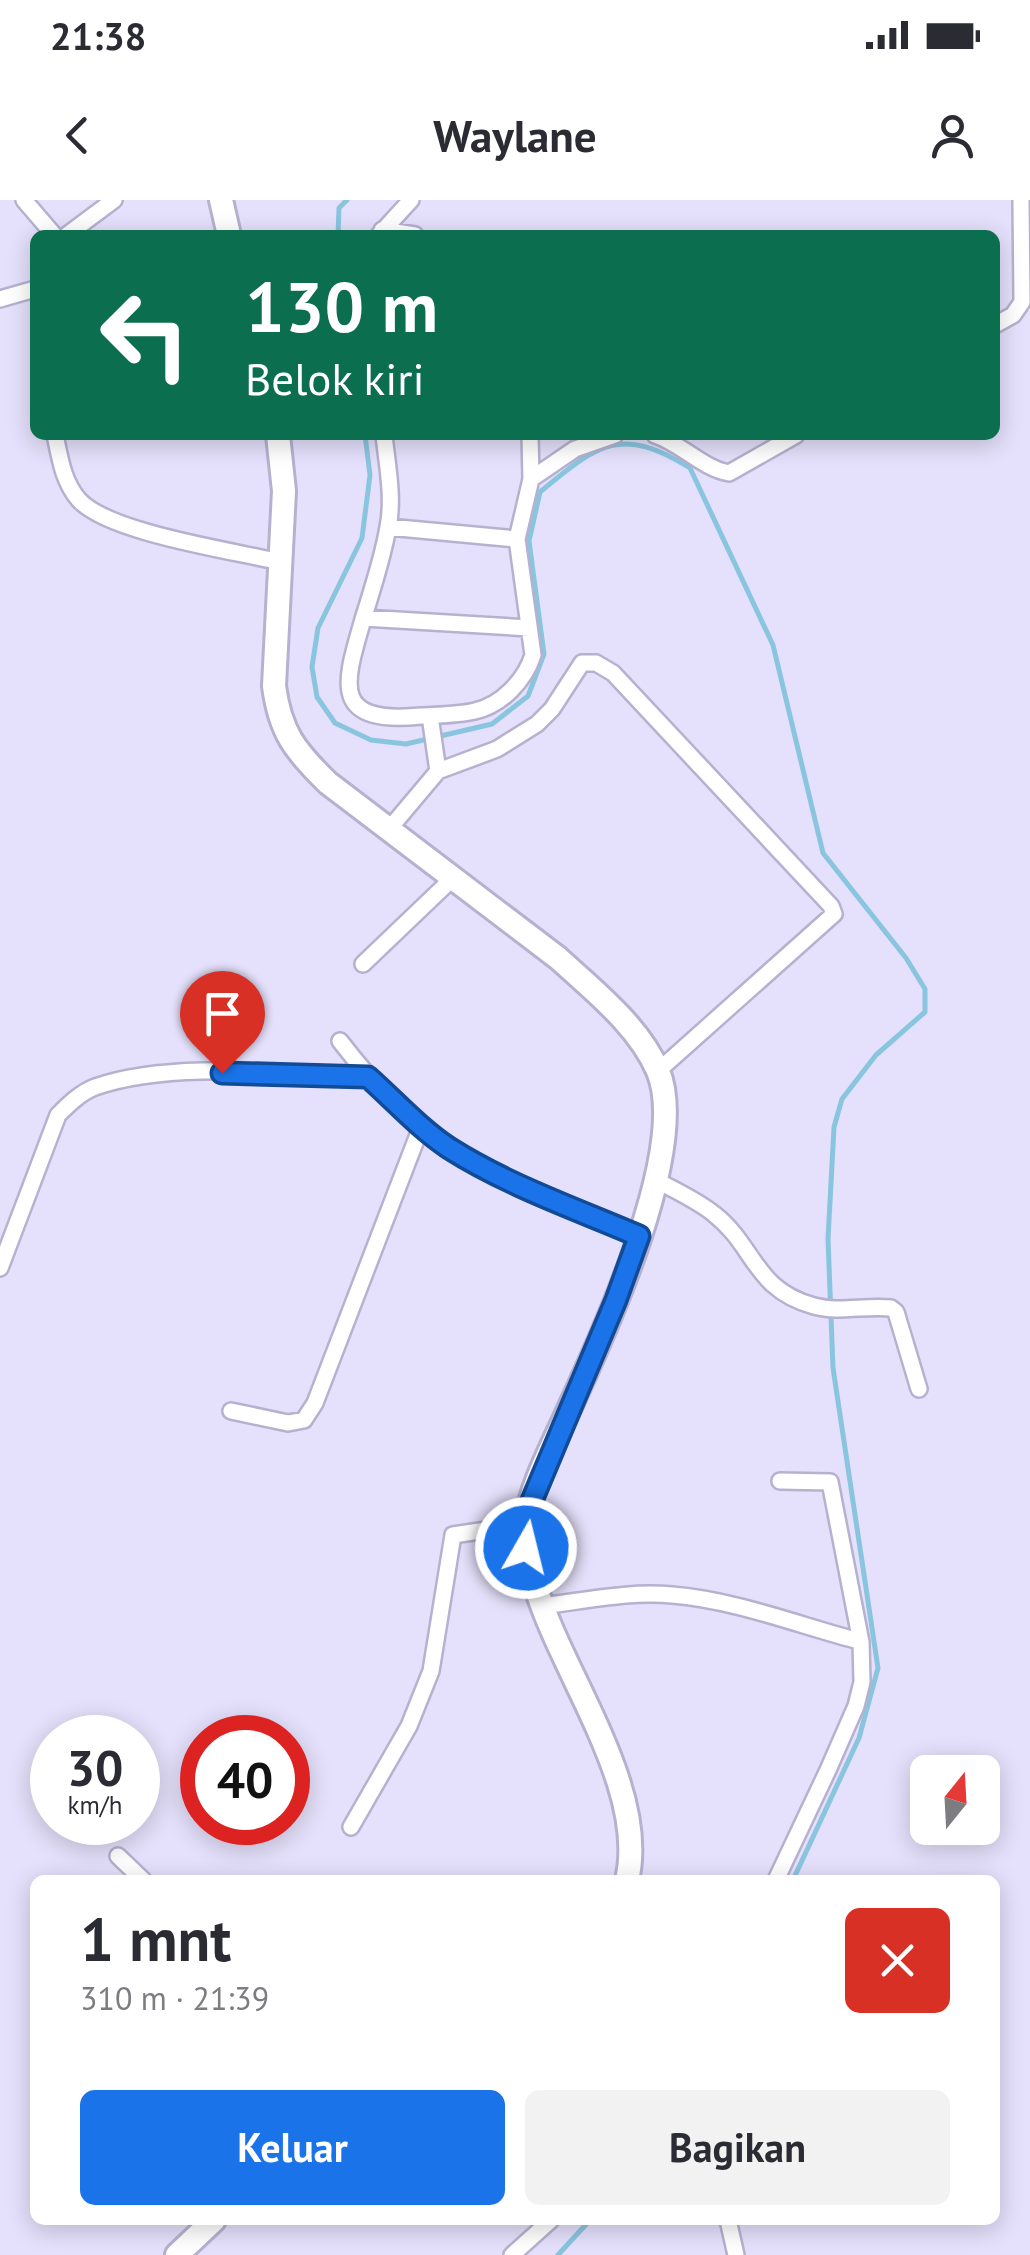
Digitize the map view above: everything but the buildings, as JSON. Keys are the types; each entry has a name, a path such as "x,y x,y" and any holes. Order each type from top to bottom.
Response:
{"street":[{"path":"24,200 50,230"},
{"path":"75,230 114,200"},
{"path":"222,200 228,230"},
{"path":"384,230 411,200"},
{"path":"1000,321 1013,314 1022,302 1020,200"},
{"path":"0,299 30,290"},
{"path":"57,440 63,472 80,502 109,520 280,562"},
{"path":"279,440 284,491 274,686 285,734 328,783 558,958 630,1030 658,1071 665,1113 639,1236 525,1524 526,1548 541,1606 622,1795 632,1842 628,1875"},
{"path":"384,440 388,527 347,675 351,699 373,716 477,711 522,679 533,654 517,539 531,478 530,440"},
{"path":"531,478 575,450 602,440"},
{"path":"670,440 729,473 787,440"},
{"path":"388,527 517,539"},
{"path":"364,618 529,628"},
{"path":"390,828 437,768 497,749 537,724 552,709 582,663 596,663 613,673 831,906 834,914 658,1071"},
{"path":"430,716 437,768"},
{"path":"362,964 454,877"},
{"path":"340,1040 368,1077 421,1127 476,1164 639,1236"},
{"path":"0,1268 58,1115 95,1087 190,1072 368,1077"},
{"path":"231,1411 288,1423 304,1420 315,1403 421,1127"},
{"path":"654,1178 714,1214 734,1233 769,1284 789,1296 824,1308 883,1307 896,1312 919,1389"},
{"path":"778,1875 856,1706 862,1682 859,1641 830,1482 780,1482"},
{"path":"351,1827 409,1726 431,1670 453,1535 525,1524"},
{"path":"541,1606 644,1594 674,1595 859,1641"},
{"path":"118,1856 138,1875"},
{"path":"177,2255 209,2225"},
{"path":"512,2255 545,2225"},
{"path":"729,2225 736,2255"}],"waterway":[{"path":"338,230 339,208 347,200"},
{"path":"366,440 370,475 362,538 318,628 312,667 317,697 335,723 371,740 406,744 492,724 528,696 544,654 529,541 540,492 578,462 610,446 627,444 666,454 690,468 773,645 823,853 906,958 925,989 925,1012 876,1055 842,1099 834,1127 828,1239 833,1368 878,1668 859,1738 795,1875"},
{"path":"558,2255 585,2225"}],"route":[{"path":"222,1073 368,1077 447,1147 476,1164 639,1236 528,1510 526,1548"}]}
